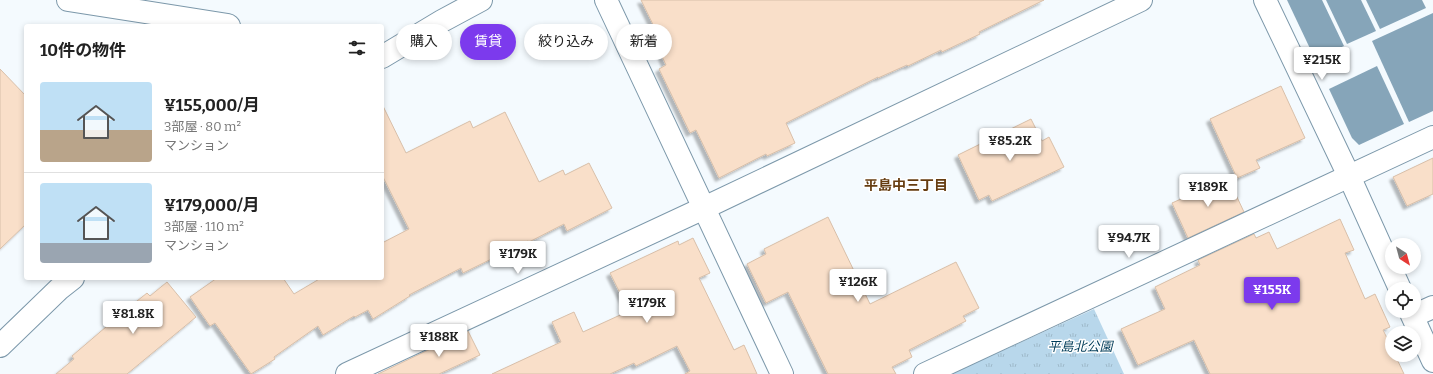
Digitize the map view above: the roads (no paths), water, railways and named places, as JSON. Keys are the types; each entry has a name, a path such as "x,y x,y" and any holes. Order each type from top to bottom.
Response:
{"street":[{"path":"68,0 222,24"},
{"path":"384,56 442,21 481,0"},
{"path":"606,0 782,374"},
{"path":"347,374 704,208 1141,0"},
{"path":"1265,0 1397,282"},
{"path":"925,374 1433,137"},
{"path":"0,346 59,289 70,280"},
{"path":"1421,311 1433,307"},
{"path":"1413,318 1433,361"}],"district":[{"name":"平島中三丁目","path":"906,185"}],"park label":[{"name":"平島北公園","path":"1080,346"}]}
